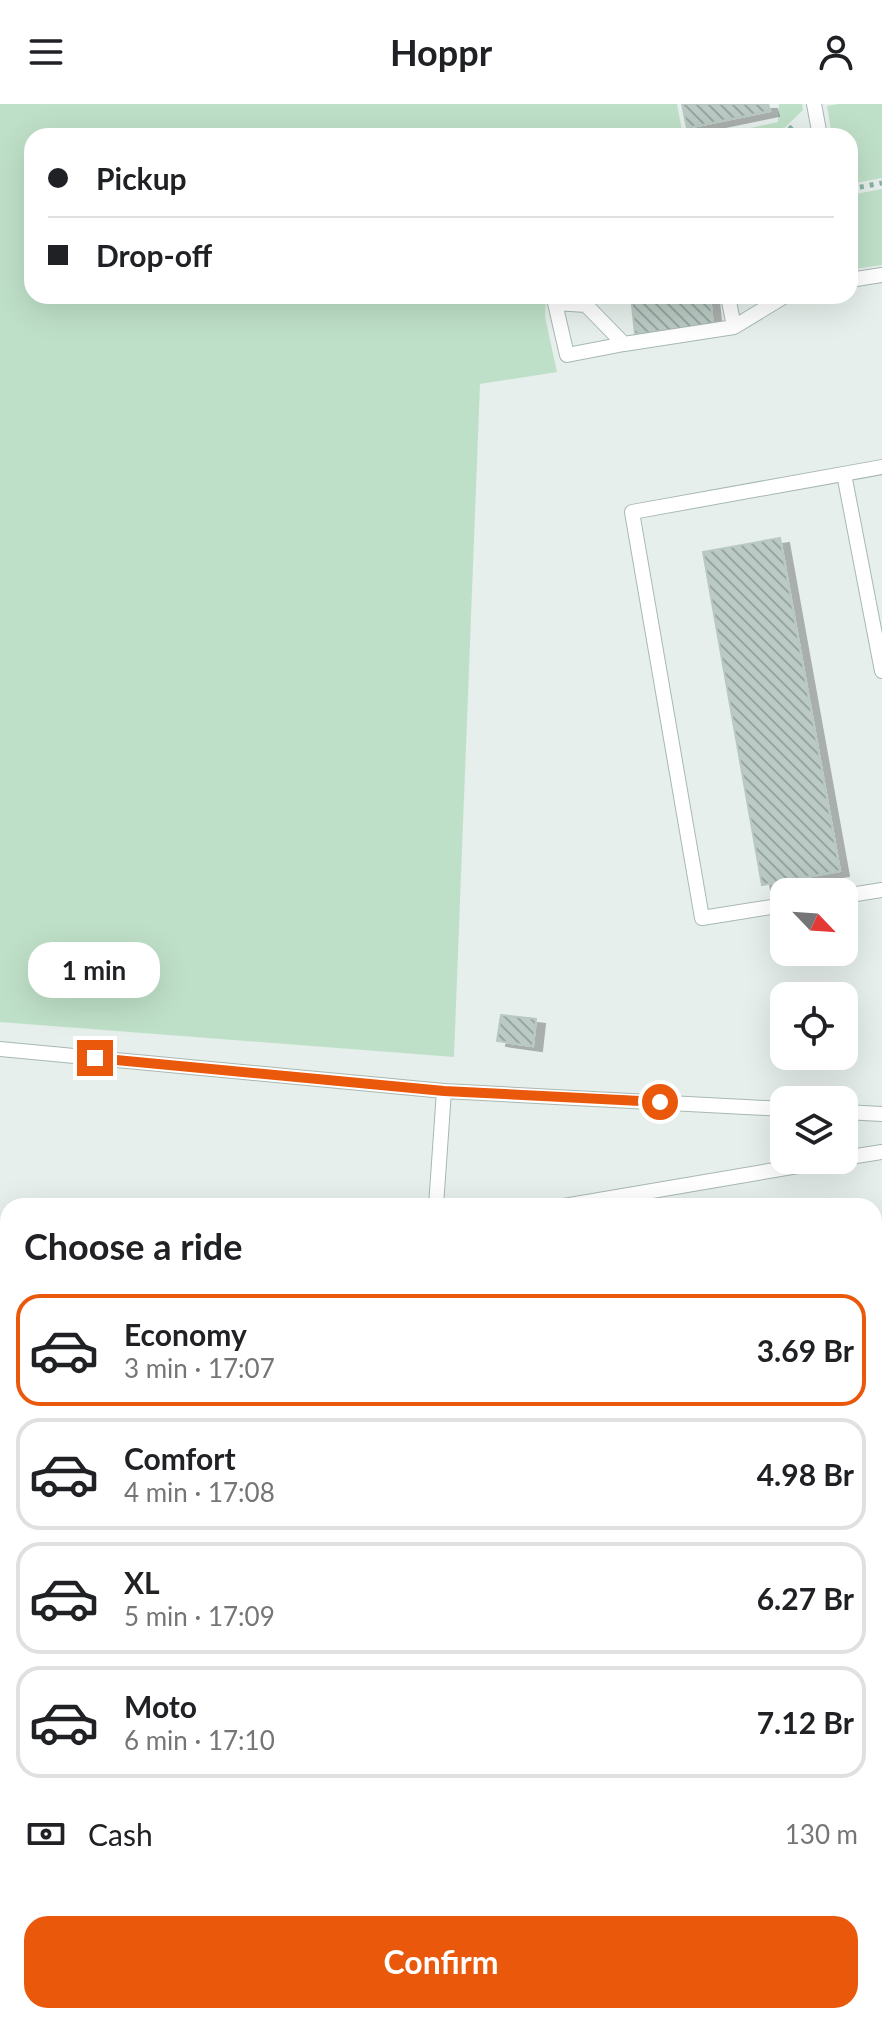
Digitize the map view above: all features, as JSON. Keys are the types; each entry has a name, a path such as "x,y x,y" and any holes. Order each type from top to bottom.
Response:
{"lane":[{"path":"814,104 818,128"},
{"path":"858,279 882,275"},
{"path":"555,304 567,355 734,327 772,304"},
{"path":"570,304 586,305 624,344"},
{"path":"730,304 734,327"},
{"path":"770,907 702,918 632,512 882,467"},
{"path":"844,474 882,671"},
{"path":"858,894 882,890"},
{"path":"0,1049 444,1091 770,1108"},
{"path":"437,1198 444,1091"},
{"path":"858,1113 882,1114"},
{"path":"858,1156 882,1152"},
{"path":"611,1198 770,1171"}],"path":[{"path":"858,188 882,183"}],"green space":[{"path":"0,104 677,104 682,128 24,128 24,304 546,304 545,317 557,372 480,384 454,1057 0,1022"},
{"path":"779,104 802,104 803,110 784,128 751,128 778,122"},
{"path":"882,104 882,178 858,182 858,128 831,128 827,106"},
{"path":"882,189 882,265 858,268 858,194"}],"building":[{"path":"682,104 768,104 770,111 687,128"},
{"path":"632,304 711,304 713,326 635,334"},
{"path":"780,538 840,871 801,878 770,878 770,884 762,885 703,552"},
{"path":"501,1015 536,1019 533,1046 497,1041"}],"route":[{"path":"95,1058 444,1091 660,1102"}]}
